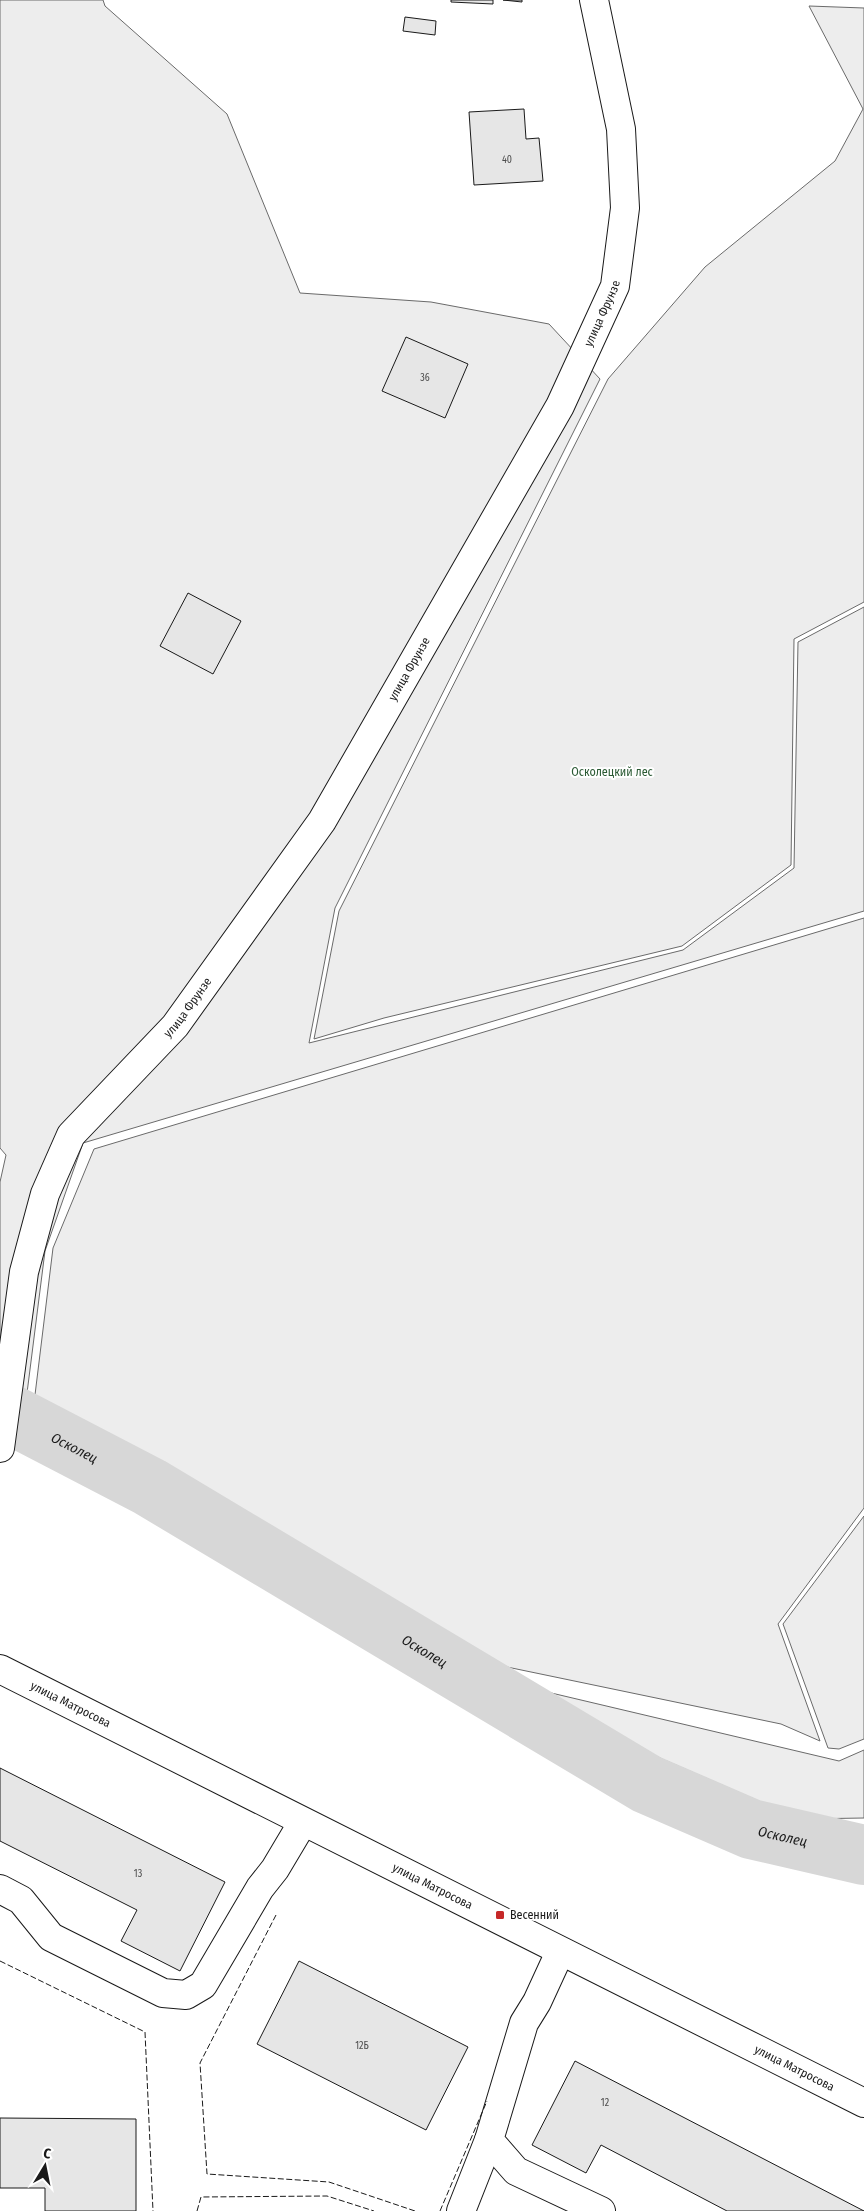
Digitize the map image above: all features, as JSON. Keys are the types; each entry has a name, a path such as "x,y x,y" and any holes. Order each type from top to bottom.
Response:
{"street":[{"name":"улица Фрунзе","path":"0,1448 24,1272 45,1194 71,1135 175,1026 322,821 560,406 616,286 625,208 621,128 594,0"},
{"name":"улица Матросова","path":"0,1669 560,1952 864,2103"},
{"path":"0,1889 21,1900 51,1937 163,1993 186,1995 203,1985 260,1888 275,1868 303,1822"},
{"path":"461,2211 489,2140 524,2023 537,2002 560,1952"},
{"path":"489,2140 516,2170 601,2211"}],"green space":[{"path":"0,0 103,0 105,6 227,114 300,293 431,302 549,324 600,379 335,908 309,1043 683,950 794,868 798,642 864,607 864,911 83,1143 45,1251 26,1401 0,1388 0,1182 6,1155 0,1148"},
{"name":"Осколецкий лес","path":"809,6 864,8 864,602 794,639 791,865 682,946 384,1018 314,1039 339,911 608,379 705,267 835,161 863,109"},
{"path":"864,918 864,1508 778,1624 820,1741 781,1724 507,1667 130,1448 34,1403 53,1248 94,1149"},
{"path":"864,1516 864,1739 839,1749 828,1748 783,1624"},
{"path":"526,1687 839,1761 864,1750 864,1818 800,1819 662,1759"}],"building":[{"path":"451,0 493,0 493,4 451,2"},
{"path":"503,0 522,0 522,2"},
{"path":"405,17 436,21 435,35 403,31"},
{"path":"524,109 526,139 539,138 543,181 474,185 469,112"},
{"path":"406,337 468,364 445,418 382,391"},
{"path":"188,593 241,621 213,674 160,646"},
{"path":"0,1768 225,1882 180,1971 121,1941 137,1910 0,1841"},
{"path":"299,1961 468,2047 426,2130 257,2044"},
{"path":"575,2061 864,2211 727,2211 601,2145 586,2173 532,2145"},
{"path":"0,2118 136,2119 136,2211 45,2211 45,2188 0,2188"}],"waterway":[{"name":"Осколец","path":"0,1409 150,1487 647,1784 751,1829 864,1855"}],"fence":[{"path":"276,1915 200,2063 207,2174 329,2182 415,2211"},
{"path":"0,1961 145,2032 153,2211"},
{"path":"440,2211 487,2101"},
{"path":"197,2211 201,2197 327,2196 374,2211"}],"place":[{"name":"Весенний","path":"500,1915"}]}
